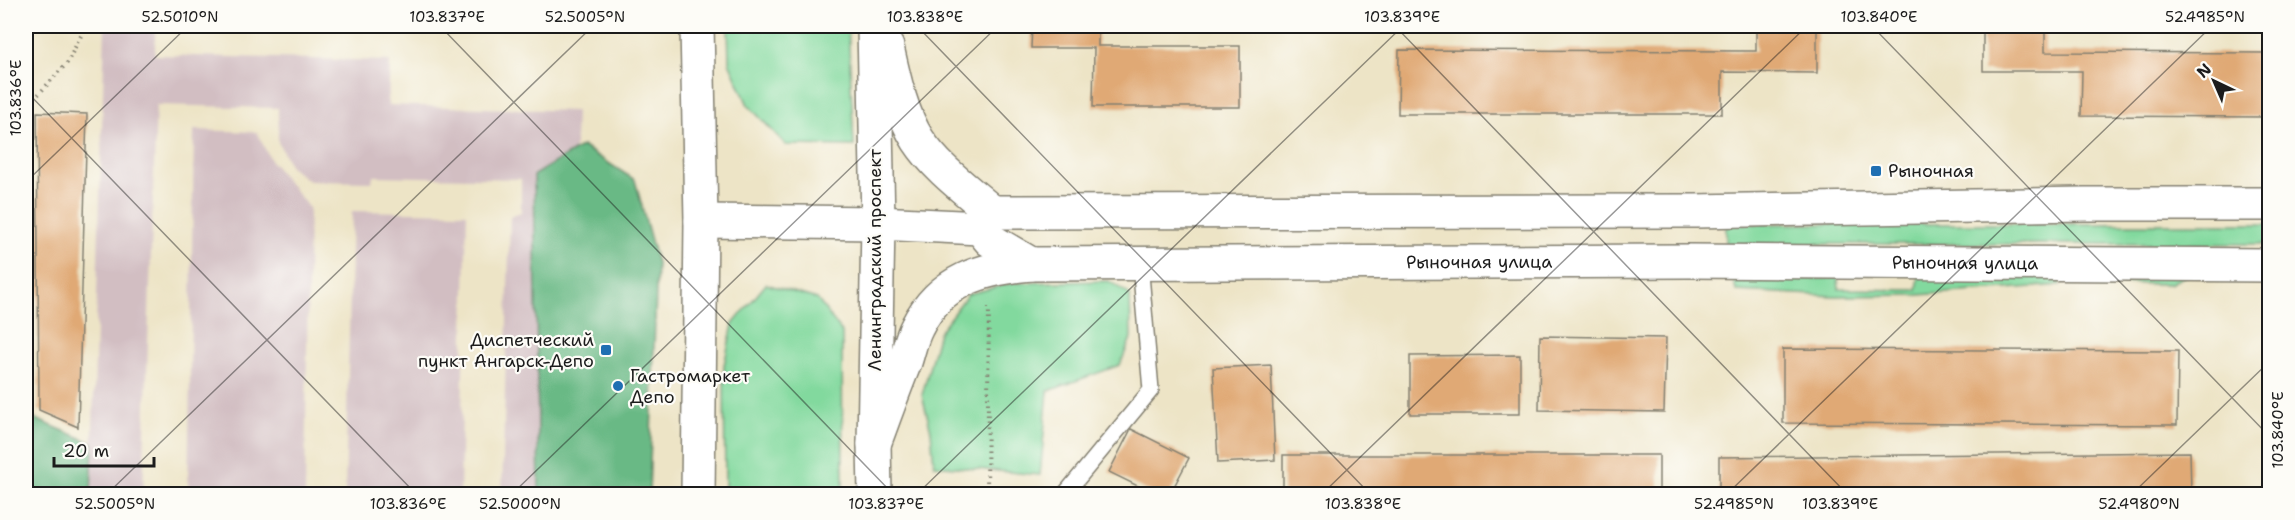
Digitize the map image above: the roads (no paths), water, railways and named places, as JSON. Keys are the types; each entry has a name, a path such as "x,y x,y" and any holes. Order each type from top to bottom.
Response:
{"street":[{"path":"697,26 701,221 698,495"},
{"name":"Ленинградский проспект","path":"874,26 878,223 875,495"},
{"path":"882,26 903,110 915,135 986,220 990,240 1031,264"},
{"path":"701,221 878,223 2084,204 2270,204"},
{"path":"1689,261 1695,211"},
{"name":"Рыночная улица","path":"874,444 913,336 923,315 945,291 967,277 997,267 1031,264 1140,263 1689,261 2270,265"}],"lane":[{"path":"1065,495 1151,390 1140,263"}],"tram line":[{"path":"378,26 679,26"}],"place":[{"name":"Рыночная","path":"1876,171"},
{"name":"Диспетческий пункт Ангарск-Депо","path":"606,350"},
{"name":"Гастромаркет Депо","path":"618,386"}]}
